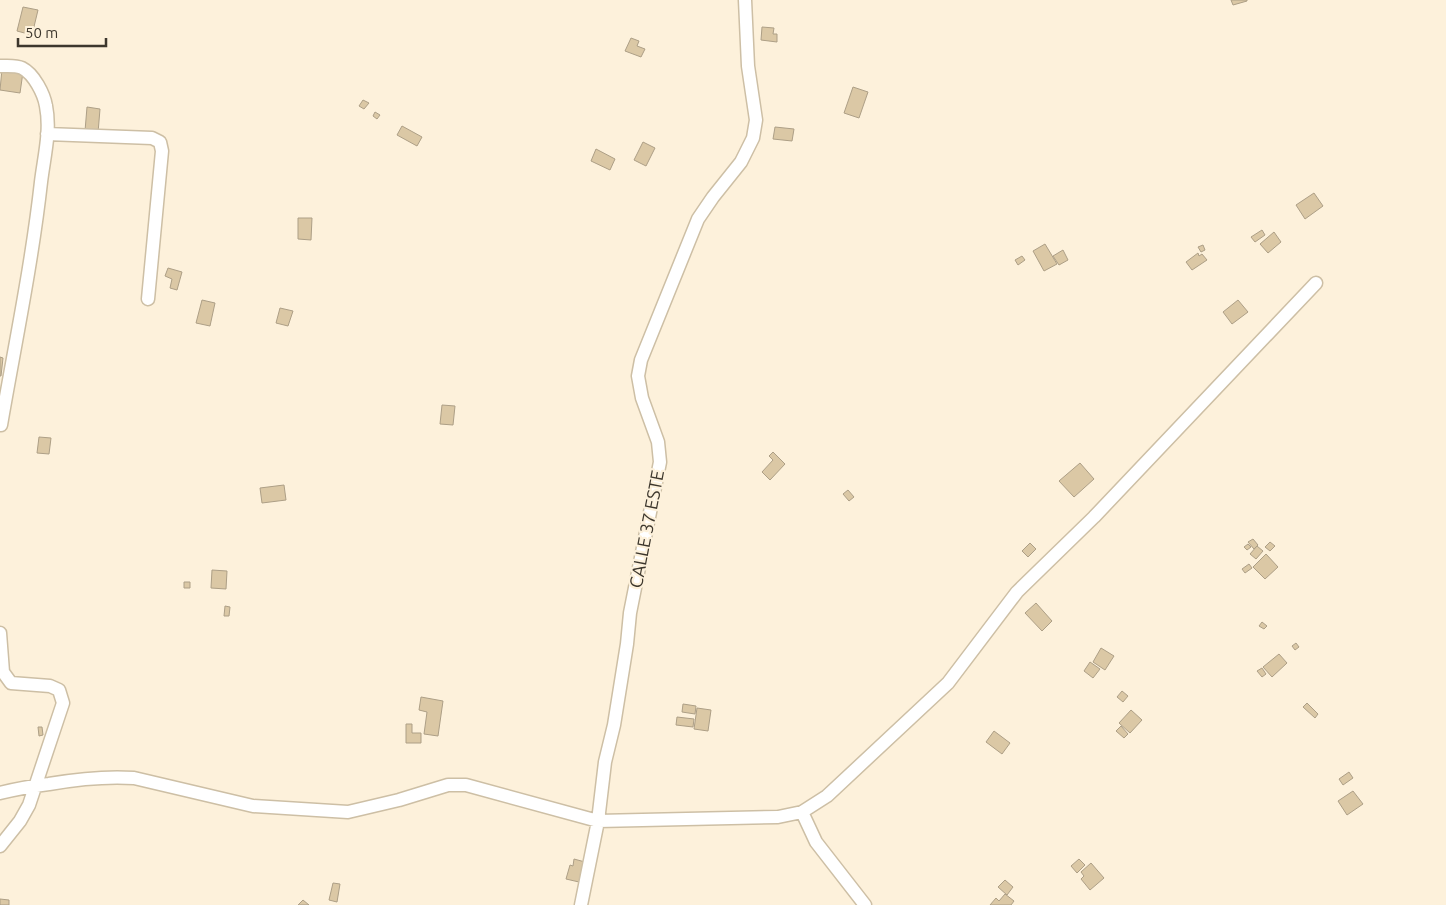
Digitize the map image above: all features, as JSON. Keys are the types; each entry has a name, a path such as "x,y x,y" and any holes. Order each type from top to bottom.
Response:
{"street":[{"name":"CALLE 37 ESTE","path":"581,905 598,821 605,762 614,725 630,613 660,462 658,442 642,398 638,376 641,360 698,219 713,196 741,162 753,138 756,120 748,66 745,0"},
{"path":"0,66 24,69 32,77 43,96 46,106 47,134 38,213 1,425"},
{"path":"47,134 152,138 160,142 162,151 148,299"},
{"path":"0,793 36,786 116,776 134,778 253,806 348,812 399,800 448,785 466,785 598,821 778,817 802,812 827,796 948,683 1017,592 1094,517 1316,283"},
{"path":"0,632 3,672 12,682 50,686 59,690 63,702 29,805 20,821 0,846"},
{"path":"802,812 816,842 864,905"}],"building":[{"path":"1231,0 1247,0 1247,1 1233,5"},
{"path":"23,7 38,10 32,35 17,31"},
{"path":"762,27 774,28 773,34 777,34 777,42 761,40"},
{"path":"631,38 639,41 637,46 645,49 641,57 625,51"},
{"path":"2,69 23,72 20,93 0,90"},
{"path":"853,87 868,92 859,118 844,113"},
{"path":"363,100 369,103 364,109 359,106"},
{"path":"87,107 100,109 98,133 85,131"},
{"path":"375,112 380,115 377,119 373,116"},
{"path":"402,126 422,137 417,146 397,135"},
{"path":"775,127 794,129 792,141 773,139"},
{"path":"643,142 655,148 646,166 634,160"},
{"path":"596,149 615,159 610,170 591,161"},
{"path":"1314,193 1323,206 1305,219 1296,205"},
{"path":"298,218 312,218 311,240 298,239"},
{"path":"1262,230 1265,235 1255,242 1251,237"},
{"path":"1274,232 1281,242 1268,253 1260,244"},
{"path":"1045,244 1057,264 1044,271 1033,251"},
{"path":"1203,245 1205,250 1201,252 1198,247"},
{"path":"1063,250 1068,260 1059,265 1053,256"},
{"path":"1198,253 1199,256 1202,254 1207,260 1192,270 1186,262"},
{"path":"1022,256 1025,260 1018,265 1015,260"},
{"path":"168,268 182,272 177,290 170,288 172,279 165,276"},
{"path":"202,300 215,303 210,326 196,323"},
{"path":"1238,300 1248,312 1232,324 1223,312"},
{"path":"280,308 293,311 288,326 276,323"},
{"path":"0,357 3,358 1,376 0,376"},
{"path":"442,405 455,406 453,425 440,424"},
{"path":"39,437 51,438 49,454 37,453"},
{"path":"773,452 785,464 770,480 762,472 773,460 769,456"},
{"path":"1080,463 1094,479 1074,497 1059,481"},
{"path":"284,485 286,500 262,503 260,488"},
{"path":"848,490 854,497 849,501 843,494"},
{"path":"1253,539 1258,545 1254,549 1248,542"},
{"path":"1270,542 1275,546 1270,551 1265,547"},
{"path":"1030,543 1036,549 1028,557 1022,551"},
{"path":"1248,544 1251,547 1247,550 1244,547"},
{"path":"1257,546 1263,551 1256,559 1250,554"},
{"path":"1266,554 1278,567 1265,579 1253,567"},
{"path":"1249,564 1252,568 1245,573 1242,569"},
{"path":"212,570 227,571 226,589 211,588"},
{"path":"184,582 190,582 190,588 184,588"},
{"path":"1036,603 1052,621 1042,631 1025,613"},
{"path":"225,606 230,607 229,616 224,616"},
{"path":"1262,622 1267,626 1264,629 1259,626"},
{"path":"1296,643 1299,647 1295,650 1292,646"},
{"path":"1101,648 1114,656 1105,670 1093,662"},
{"path":"1279,654 1287,663 1272,677 1263,667"},
{"path":"1090,662 1100,669 1093,678 1084,671"},
{"path":"1262,668 1266,674 1262,677 1257,671"},
{"path":"1122,691 1128,696 1123,702 1117,697"},
{"path":"421,697 443,701 438,736 424,734 427,712 419,710"},
{"path":"1307,703 1318,714 1315,718 1303,707"},
{"path":"683,704 696,706 695,714 682,712"},
{"path":"697,708 711,710 708,731 694,729"},
{"path":"1131,710 1142,720 1130,733 1119,723"},
{"path":"677,717 694,719 693,727 676,725"},
{"path":"406,724 412,724 412,733 421,733 421,743 406,743"},
{"path":"1121,726 1128,734 1124,738 1116,731"},
{"path":"38,727 42,727 43,735 39,736"},
{"path":"994,731 1010,743 1002,754 986,742"},
{"path":"1349,772 1353,778 1343,785 1339,779"},
{"path":"1353,791 1363,804 1347,815 1338,801"},
{"path":"574,859 585,862 579,882 566,879 570,865 573,866"},
{"path":"1079,859 1085,865 1077,873 1071,866"},
{"path":"1091,863 1104,878 1090,890 1081,879 1084,876 1081,872"},
{"path":"1005,880 1013,887 1007,895 998,887"},
{"path":"333,883 340,884 337,902 329,900"},
{"path":"1005,894 1014,901 1011,905 990,905 996,898 999,901"},
{"path":"0,899 9,900 9,905 0,905"},
{"path":"303,900 309,905 298,905"}]}
